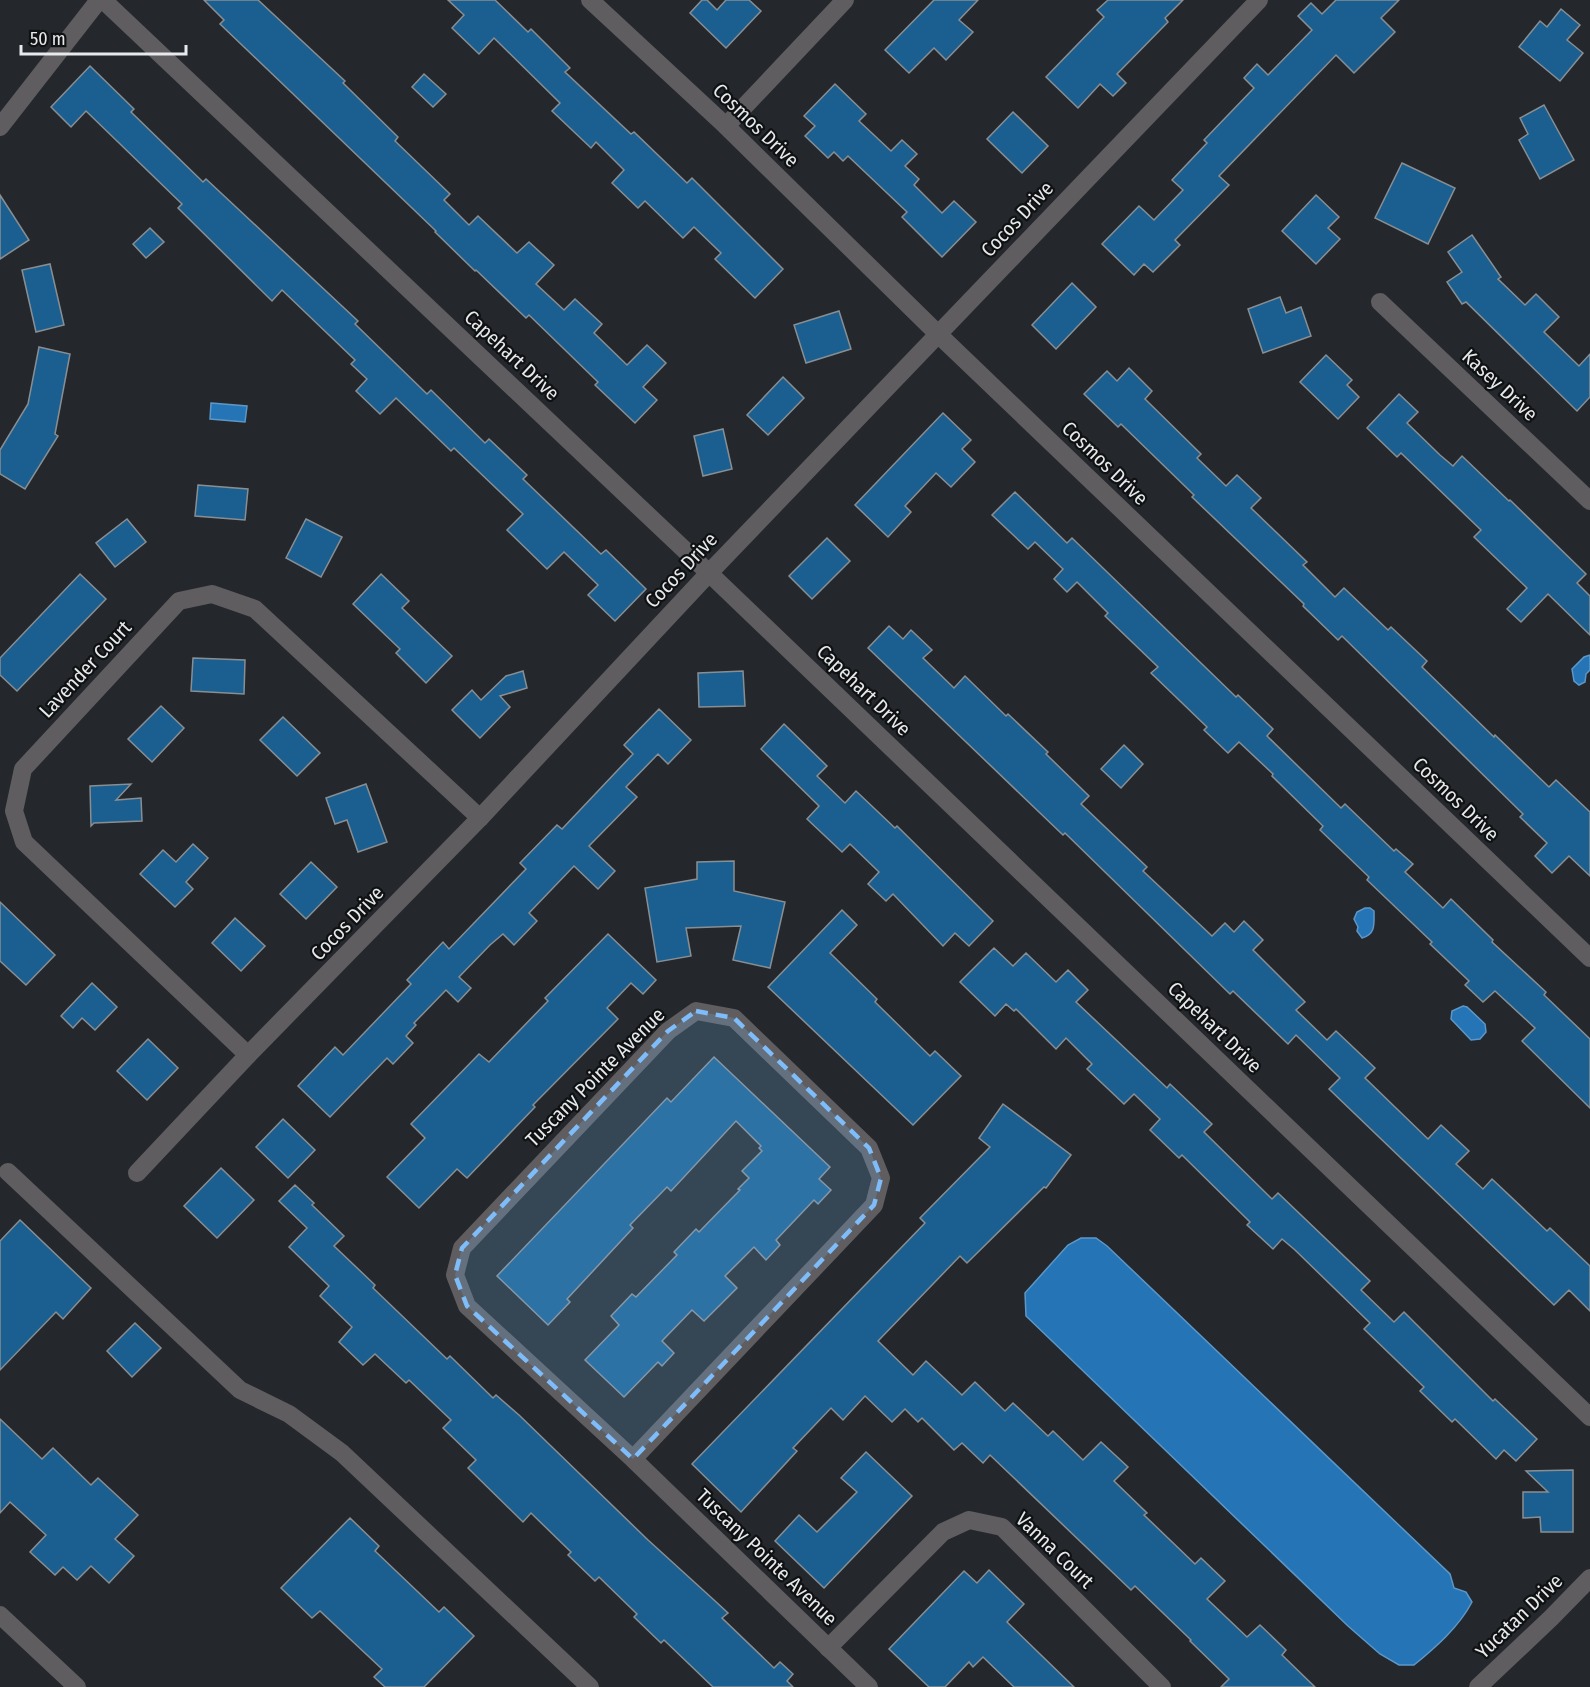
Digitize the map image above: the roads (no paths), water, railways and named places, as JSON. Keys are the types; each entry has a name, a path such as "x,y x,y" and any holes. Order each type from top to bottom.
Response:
{"street":[{"path":"0,127 101,0"},
{"name":"Capehart Drive","path":"101,0 709,573 1590,1417"},
{"name":"Cosmos Drive","path":"590,0 726,126 939,335 1590,958"},
{"path":"726,126 845,0"},
{"name":"Cocos Drive","path":"137,1173 248,1055 480,818 709,573 1259,0"},
{"name":"Kasey Drive","path":"1380,302 1590,501"},
{"name":"Lavender Court","path":"248,1055 24,842 14,811 23,769 179,601 212,594 255,609 480,818"},
{"name":"Tuscany Pointe Avenue","path":"633,1459 874,1204 881,1178 869,1148 734,1018 696,1011 668,1030 462,1248 455,1275 467,1306 633,1459 869,1687"},
{"path":"3,1172 240,1390 289,1414 342,1453 590,1687"},
{"name":"Vanna Court","path":"828,1648 943,1532 969,1520 1002,1527 1162,1687"},
{"name":"Yucatan Drive","path":"1478,1687 1590,1578"},
{"path":"0,1615 77,1687"}],"water":[{"path":"211,403 247,406 245,422 210,419"},
{"path":"1590,655 1590,670 1586,674 1585,682 1579,685 1574,681 1572,669 1584,657"},
{"path":"1365,908 1374,911 1374,924 1370,934 1362,938 1357,931 1358,927 1354,919 1357,912"},
{"path":"1463,1006 1485,1024 1486,1032 1480,1039 1471,1040 1451,1019 1452,1011"},
{"path":"1081,1238 1096,1238 1107,1246 1450,1574 1454,1588 1466,1592 1472,1602 1467,1611 1438,1644 1414,1665 1399,1665 1380,1654 1348,1626 1026,1316 1025,1293 1068,1245"}]}
